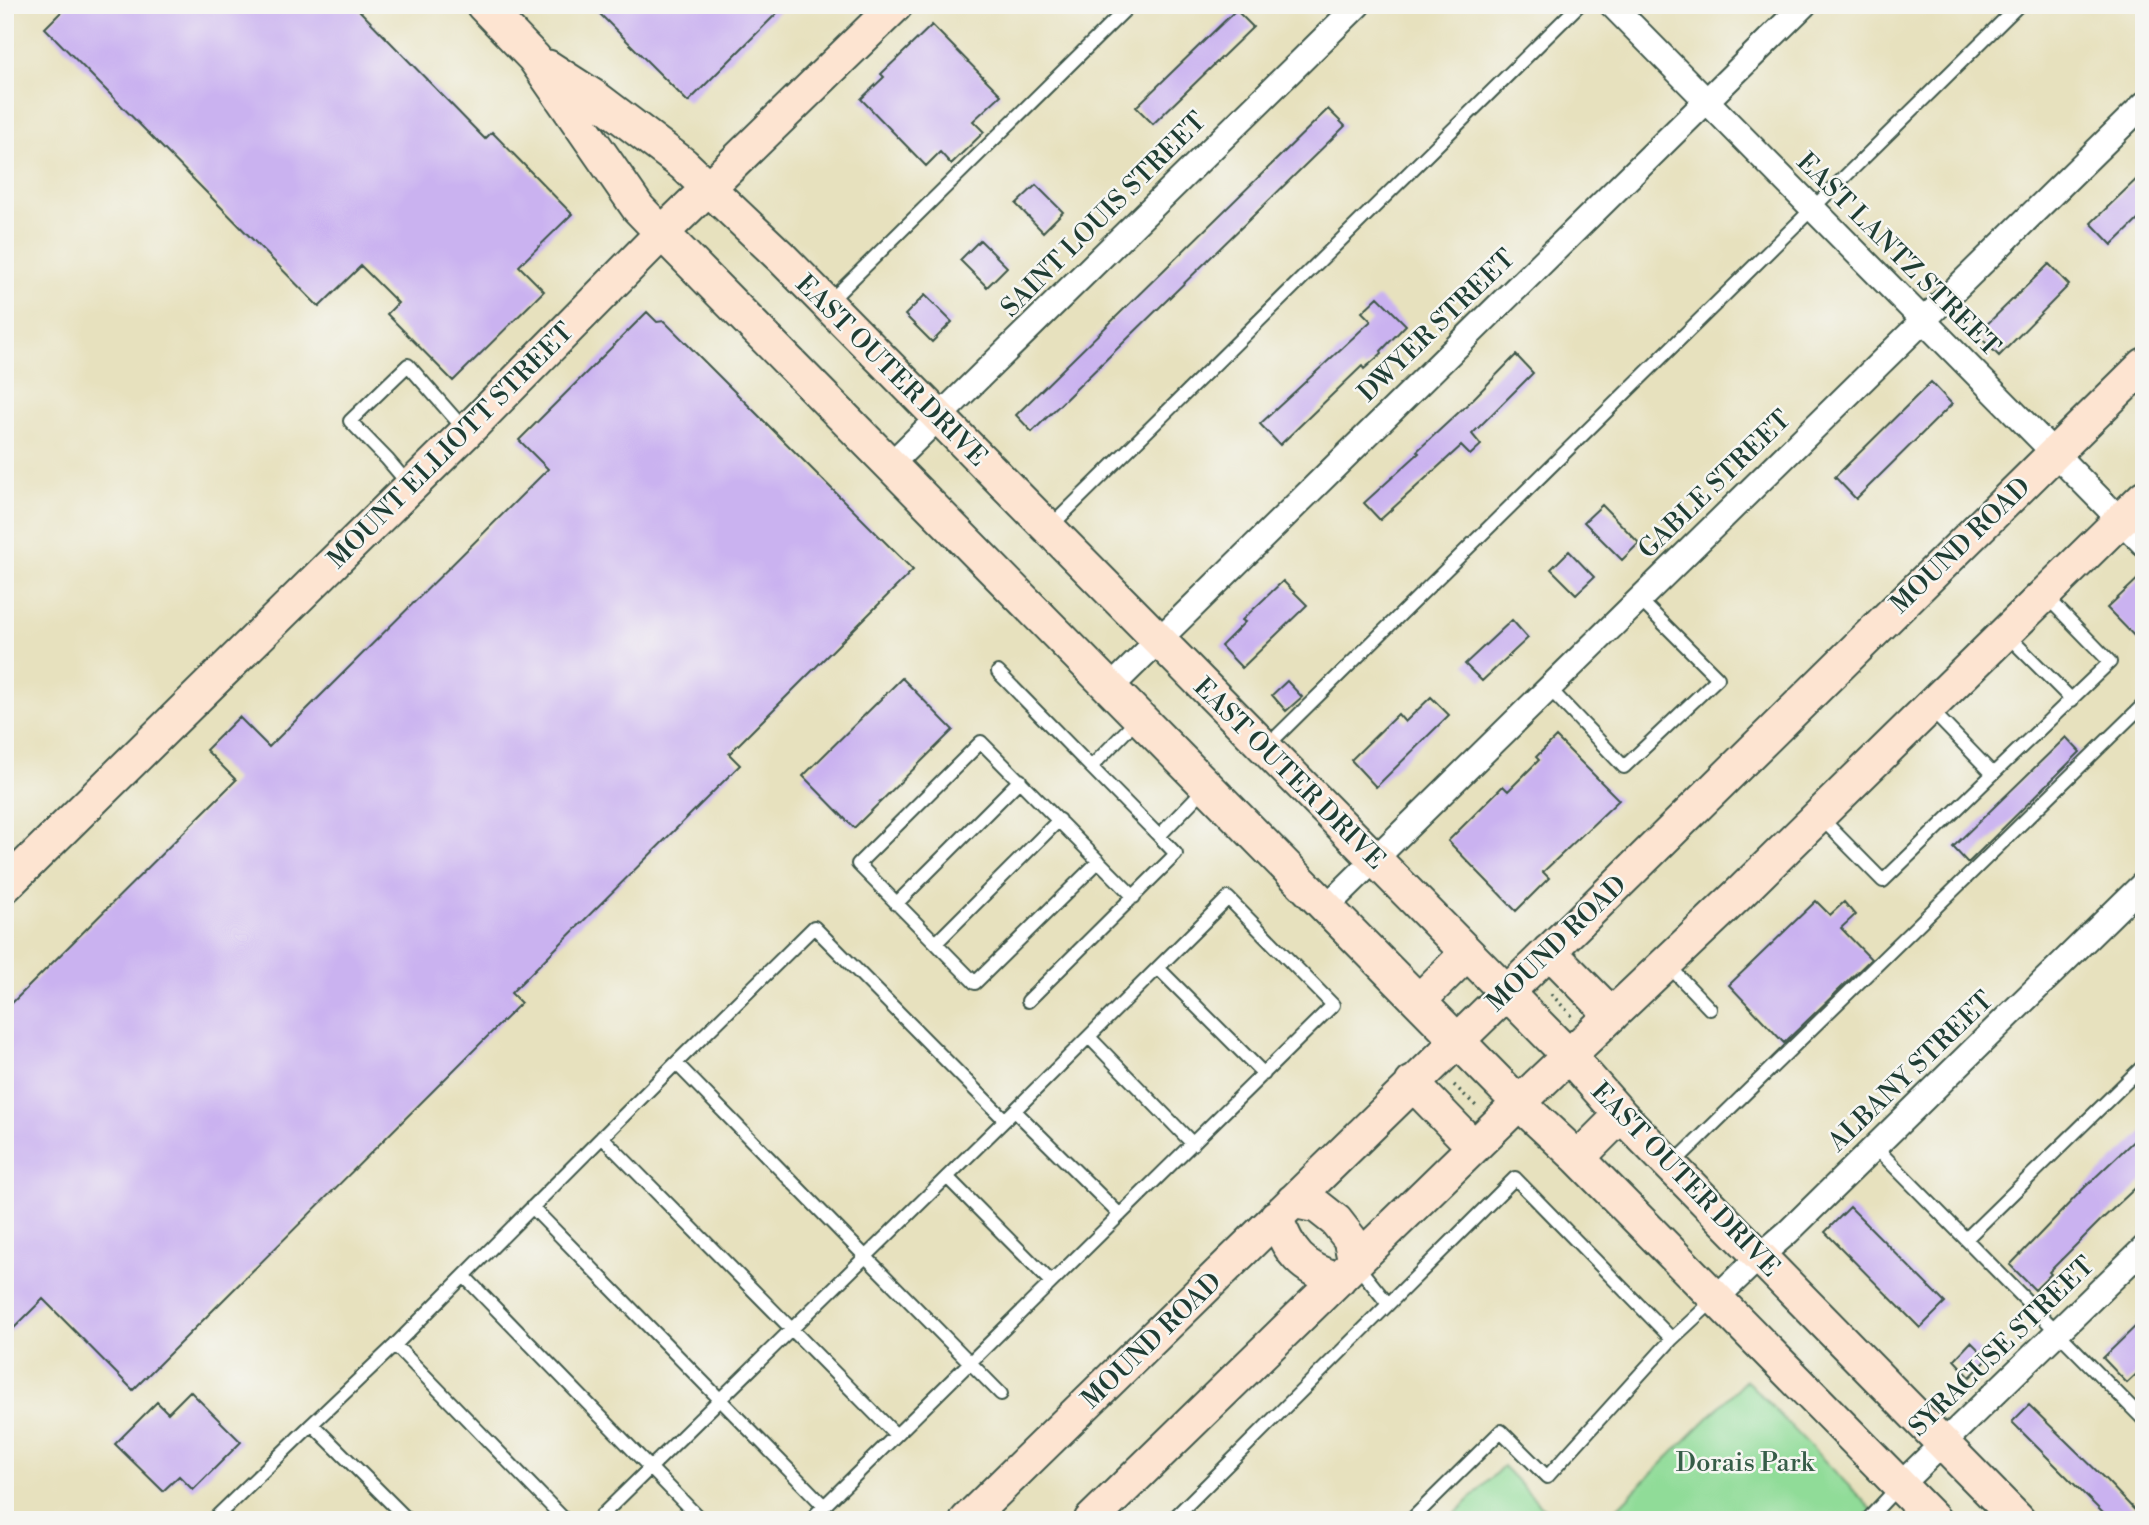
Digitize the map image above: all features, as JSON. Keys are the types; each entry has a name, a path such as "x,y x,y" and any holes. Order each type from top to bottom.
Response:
{"main road":[{"name":"EAST OUTER DRIVE","path":"483,5 534,58 638,208 1519,1103 1578,1158 1934,1520"},
{"name":"MOUNT ELLIOTT STREET","path":"5,886 466,432 662,233 896,5"},
{"name":"EAST OUTER DRIVE","path":"534,58 596,98 683,164 827,304 1569,1056 1620,1115 2018,1520"},
{"name":"MOUND ROAD","path":"967,1520 2144,365"},
{"path":"1091,1520 2144,497"},
{"path":"1549,951 1612,1015"},
{"path":"1419,1001 1467,953"},
{"path":"1412,1083 1474,1147"},
{"path":"1578,1158 1620,1115"},
{"path":"1317,1206 1336,1221 1350,1239 1347,1271 1323,1275 1298,1258 1288,1247 1284,1209 1317,1206"}],"street":[{"name":"SAINT LOUIS STREET","path":"890,465 1358,5"},
{"name":"EAST LANTZ STREET","path":"1612,5 2144,544"},
{"name":"DWYER STREET","path":"1110,688 1804,5"},
{"name":"GABLE STREET","path":"1326,907 2144,104"},
{"name":"ALBANY STREET","path":"1716,1298 1788,1232 2144,883"},
{"name":"SYRACUSE STREET","path":"1900,1485 2144,1248"}],"lane":[{"path":"827,304 1130,5"},
{"path":"1048,528 1579,5"},
{"path":"1265,748 2019,5"},
{"path":"398,355 466,432"},
{"path":"408,365 345,416 387,458 410,487"},
{"path":"1818,816 1883,881 2110,662 2044,594"},
{"path":"1549,688 1624,767 1718,678 1639,599"},
{"path":"2005,632 2071,700"},
{"path":"999,671 1176,854 1028,1001"},
{"path":"1671,1166 1765,1068 2144,704"},
{"path":"1929,708 1993,774"},
{"path":"1091,767 1139,718"},
{"path":"1099,861 975,983 858,863 981,741 1020,780 1099,861 1134,897"},
{"path":"896,904 1020,780"},
{"path":"1159,836 1207,786"},
{"path":"936,943 1059,820"},
{"path":"597,1520 1228,898 1334,1005 810,1520"},
{"path":"213,1520 395,1345 814,927 1010,1115 1120,1214"},
{"path":"1666,963 1710,1009"},
{"path":"1158,968 1264,1074"},
{"path":"1089,1037 1193,1143"},
{"path":"676,1063 1001,1394"},
{"path":"1966,1239 2144,1065"},
{"path":"602,1137 896,1435"},
{"path":"1875,1147 2144,1420"},
{"path":"947,1177 1051,1282"},
{"path":"1172,1520 1515,1178 1672,1339"},
{"path":"532,1207 824,1506"},
{"path":"1347,1271 1388,1304"},
{"path":"464,1276 701,1520"},
{"path":"1411,1520 1502,1431 1547,1477 1672,1339 1716,1298"},
{"path":"395,1345 565,1520"},
{"path":"312,1424 408,1520"},
{"path":"1867,1520 1900,1485"}],"path":[{"path":"1551,994 1573,1017"},
{"path":"1454,1085 1477,1107"}],"green space":[{"name":"Dorais Park","path":"1746,1380 1882,1520 1605,1520"},
{"path":"1503,1466 1555,1520 1449,1520"}],"building":[{"path":"68,5 354,5 485,139 492,132 572,214 519,266 544,291 453,381 387,314 398,303 361,266 319,307 45,28"},
{"path":"591,5 785,5 688,102"},
{"path":"1236,10 1253,27 1153,124 1136,107"},
{"path":"932,25 1001,95 973,121 984,132 951,164 940,152 926,166 861,99 884,77 881,74"},
{"path":"1328,109 1345,126 1032,432 1016,415"},
{"path":"2144,172 2144,214 2112,245 2091,223"},
{"path":"1036,185 1063,212 1043,232 1016,204"},
{"path":"980,240 1007,267 987,287 960,260"},
{"path":"2049,264 2069,285 1999,356 1977,334"},
{"path":"925,295 952,322 932,342 905,315"},
{"path":"1378,297 1406,325 1382,353 1364,369 1362,366 1280,445 1260,424 1371,321 1362,312"},
{"path":"647,312 657,322 664,321 913,570 729,754 740,765 511,993 521,1003 133,1390 43,1299 5,1337 5,1010 236,780 206,750 239,717 269,747 548,469 519,440"},
{"path":"1516,355 1533,373 1472,434 1481,445 1470,455 1461,446 1380,520 1364,503 1419,453 1417,451"},
{"path":"1931,382 1952,404 1856,499 1835,477"},
{"path":"1602,505 1639,543 1622,560 1584,522"},
{"path":"1569,551 1594,577 1576,594 1551,569"},
{"path":"2144,573 2144,646 2107,608"},
{"path":"1283,581 1307,605 1242,668 1221,646 1245,622 1242,620"},
{"path":"1512,620 1528,638 1482,681 1465,664"},
{"path":"902,678 953,730 854,828 803,776"},
{"path":"1287,681 1302,697 1286,711 1272,695"},
{"path":"1431,697 1449,715 1376,787 1351,760 1398,714 1405,722"},
{"path":"1556,737 1619,800 1543,872 1549,878 1516,911 1448,841 1503,786 1508,791 1539,760 1536,757"},
{"path":"2066,737 2080,752 1968,863 1953,847"},
{"path":"1816,901 1830,915 1844,902 1855,915 1841,928 1871,959 1784,1043 1729,985"},
{"path":"2144,1131 2144,1180 2049,1272 2051,1274 2035,1290 2010,1265 2084,1188"},
{"path":"1850,1207 1945,1303 1920,1328 1825,1232"},
{"path":"2144,1318 2144,1367 2127,1383 2103,1358"},
{"path":"1971,1342 1988,1359 1970,1377 1954,1360"},
{"path":"190,1391 241,1442 193,1490 179,1476 163,1491 115,1444 157,1402 168,1413"},
{"path":"2029,1405 2144,1520 2110,1520 2012,1422"}],"railway":[{"path":"5,11 11,5"}]}
